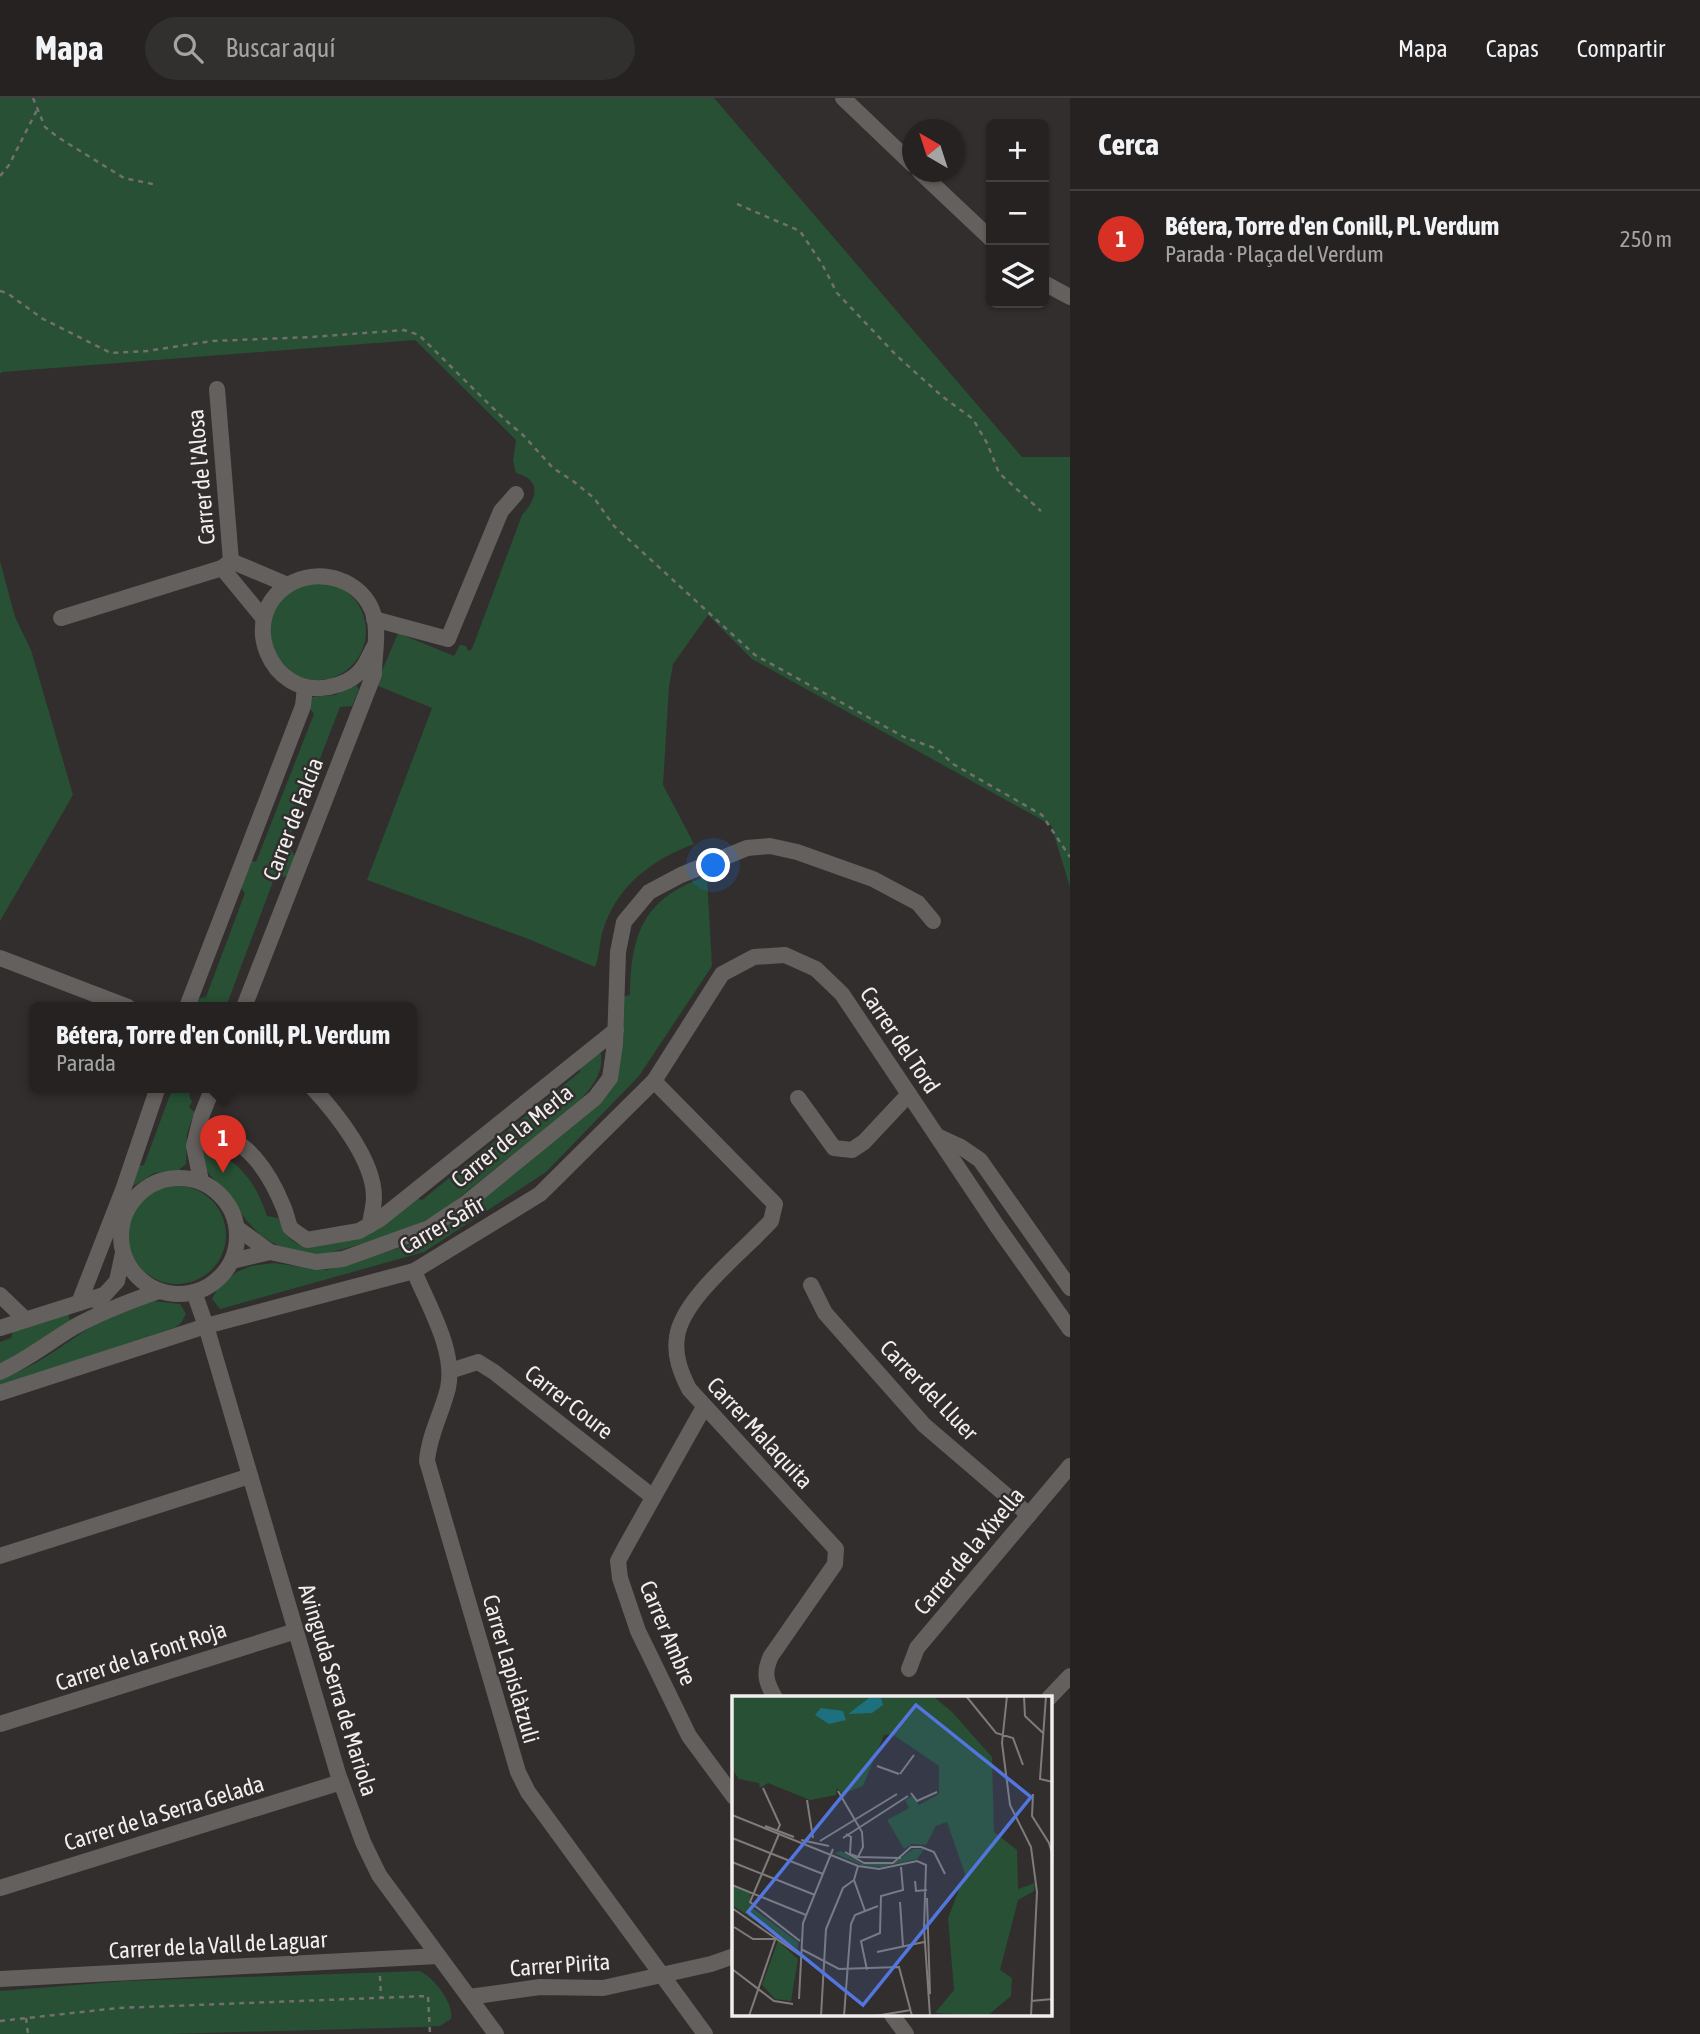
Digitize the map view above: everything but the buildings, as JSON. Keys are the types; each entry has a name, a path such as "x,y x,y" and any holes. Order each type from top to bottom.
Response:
{"street":[{"path":"843,98 902,154"},
{"path":"931,182 986,234"},
{"path":"1049,286 1070,298"},
{"name":"Carrer de l'Alosa","path":"217,389 227,565 264,619"},
{"path":"374,619 448,639 501,511 516,494"},
{"path":"61,618 227,565"},
{"name":"Carrer de l'Alosa","path":"227,565 288,585"},
{"path":"321,575 339,578 360,592 374,619 374,647 363,669 338,685 321,689 305,687 281,674 271,663 265,647 264,619 270,605 288,585 300,579 321,575"},
{"name":"Carrer de Falcia","path":"246,1002 374,674 374,647"},
{"name":"Carrer de Falcia","path":"189,1002 303,706 305,687"},
{"name":"Carrer de la Merla","path":"237,1228 270,1252 316,1262 343,1259 429,1228 465,1204 594,1098 610,1077 616,1030 618,951 624,922 649,892 681,875 747,848 770,846 797,852 873,879 918,903 933,921"},
{"name":"Carrer del Tord","path":"654,1081 722,974 754,957 785,955 816,968 842,993 1070,1329"},
{"path":"0,958 115,1002"},
{"name":"Carrer de la Merla","path":"194,1146 209,1133 221,1134 239,1144 257,1160 282,1204 291,1229 307,1240 359,1231 391,1211 616,1030"},
{"name":"Carrer Safir","path":"0,1393 206,1326 414,1271 540,1194 654,1081"},
{"name":"Carrer Malaquita","path":"654,1081 775,1204 771,1221 686,1310 677,1337 679,1367 688,1389 836,1549 835,1564 765,1668 767,1684 774,1696"},
{"path":"79,1303 123,1190 156,1093"},
{"path":"201,1181 194,1146 211,1093"},
{"path":"318,1093 335,1112 360,1154 374,1197 370,1225"},
{"path":"798,1098 834,1149 852,1150 864,1142 909,1094"},
{"path":"937,1136 961,1146 981,1160 1070,1289"},
{"path":"183,1177 201,1181 215,1189 226,1200 237,1228 237,1245 232,1261 216,1280 194,1292 176,1294 159,1291 143,1282 131,1269 123,1253 120,1235 124,1216 133,1200 147,1187 164,1179 183,1177"},
{"name":"Carrer de la Merla","path":"232,1261 270,1252"},
{"path":"76,1326 117,1281 123,1253"},
{"name":"Carrer Lapislàtzuli","path":"414,1271 446,1349 450,1371 448,1390 428,1447 427,1461 518,1772 528,1792 705,2034"},
{"name":"Carrer del Lluer","path":"811,1285 825,1313 924,1425 1029,1515"},
{"path":"0,1372 15,1366 76,1326 159,1291"},
{"name":"Avinguda Serra de Mariola","path":"194,1292 341,1782 363,1842 379,1875 496,2034"},
{"path":"0,1295 26,1320"},
{"path":"0,1328 104,1295"},
{"name":"Carrer Coure","path":"450,1371 478,1363 653,1496"},
{"name":"Carrer Ambre","path":"704,1407 618,1561 620,1578 638,1631 689,1736 732,1794"},
{"name":"Carrer de la Xixella","path":"909,1669 917,1648 1070,1466"},
{"path":"0,1556 250,1476"},
{"name":"Carrer de la Font Roja","path":"0,1724 296,1630"},
{"path":"1051,1696 1070,1676"},
{"name":"Carrer de la Serra Gelada","path":"0,1888 341,1782"},
{"name":"Carrer de la Vall de Laguar","path":"0,1979 438,1956"},
{"name":"Carrer Pirita","path":"469,1997 540,1987 603,1988 711,1964 732,1957"},
{"path":"893,2016 906,2034"}],"path":[{"path":"33,98 45,127 59,138 124,178 157,185"},
{"path":"0,176 9,165 38,108"},
{"path":"737,204 800,231 837,293 897,356 943,397 973,419 987,443 999,473 1041,511"},
{"path":"0,291 7,293 43,319 111,353 147,351 212,341 404,330 419,335 523,435 553,468 594,498 614,526 755,655 904,737 937,749 953,764 1042,815 1070,857"},
{"path":"379,1972 381,1998"},
{"path":"0,2021 155,2006 428,1996 430,2034"},
{"path":"26,2018 28,2034"}],"green space":[{"path":"0,98 714,98 1022,457 1070,457 1070,887 1051,825 752,659 708,615 673,664 663,785 694,844 650,867 638,876 617,900 602,935 595,967 526,938 367,880 432,708 376,685 398,633 454,656 460,645 466,646 468,651 472,649 522,515 533,497 530,480 516,473 513,461 516,440 415,340 0,374"},
{"path":"0,561 15,617 31,650 73,795 0,921"},
{"path":"317,582 336,586 352,596 362,612 366,631 362,650 352,666 336,676 317,680 298,676 282,666 272,650 268,631 272,612 282,596 298,586"},
{"path":"356,685 359,689 352,706 340,707 287,844 295,856 287,876 274,879 228,1002 192,1002 206,997 245,893 237,883 246,859 256,862 314,714 305,702 312,697 335,695"},
{"path":"707,876 712,966 639,1076 546,1172 424,1252 220,1309 212,1299 219,1286 237,1272 251,1266 274,1263 326,1270 419,1242 452,1222 597,1103 622,997 630,995 634,953 645,920 669,895"},
{"path":"595,1049 601,1054 600,1068 592,1086 578,1102 444,1210 402,1233 325,1254 311,1254 280,1247 260,1235 246,1220 202,1163 202,1141 211,1141 210,1150 231,1161 247,1176 259,1195 267,1216 278,1218 285,1233 294,1242 304,1246 316,1246 339,1237 411,1196 422,1200 580,1072 578,1059"},
{"path":"171,1093 190,1093 192,1102 189,1107 194,1112 187,1134 186,1164 179,1170 154,1173 130,1188 132,1167 144,1165"},
{"path":"177,1186 196,1189 212,1200 223,1216 226,1235 223,1254 212,1270 196,1281 177,1284 158,1281 142,1270 131,1254 128,1235 131,1216 142,1200 158,1189"},
{"path":"144,1300 180,1304 186,1314 176,1327 0,1386 0,1379 37,1362 107,1317"},
{"path":"68,1312 70,1321 0,1365 0,1342 11,1338 14,1327"},
{"path":"420,1971 437,1985 449,2006 451,2019 440,2026 168,2034 0,2034 0,1991 125,1981"}],"place":[{"name":"Bétera, Torre d'en Conill, Pl. Verdum","path":"223,1173"}]}
